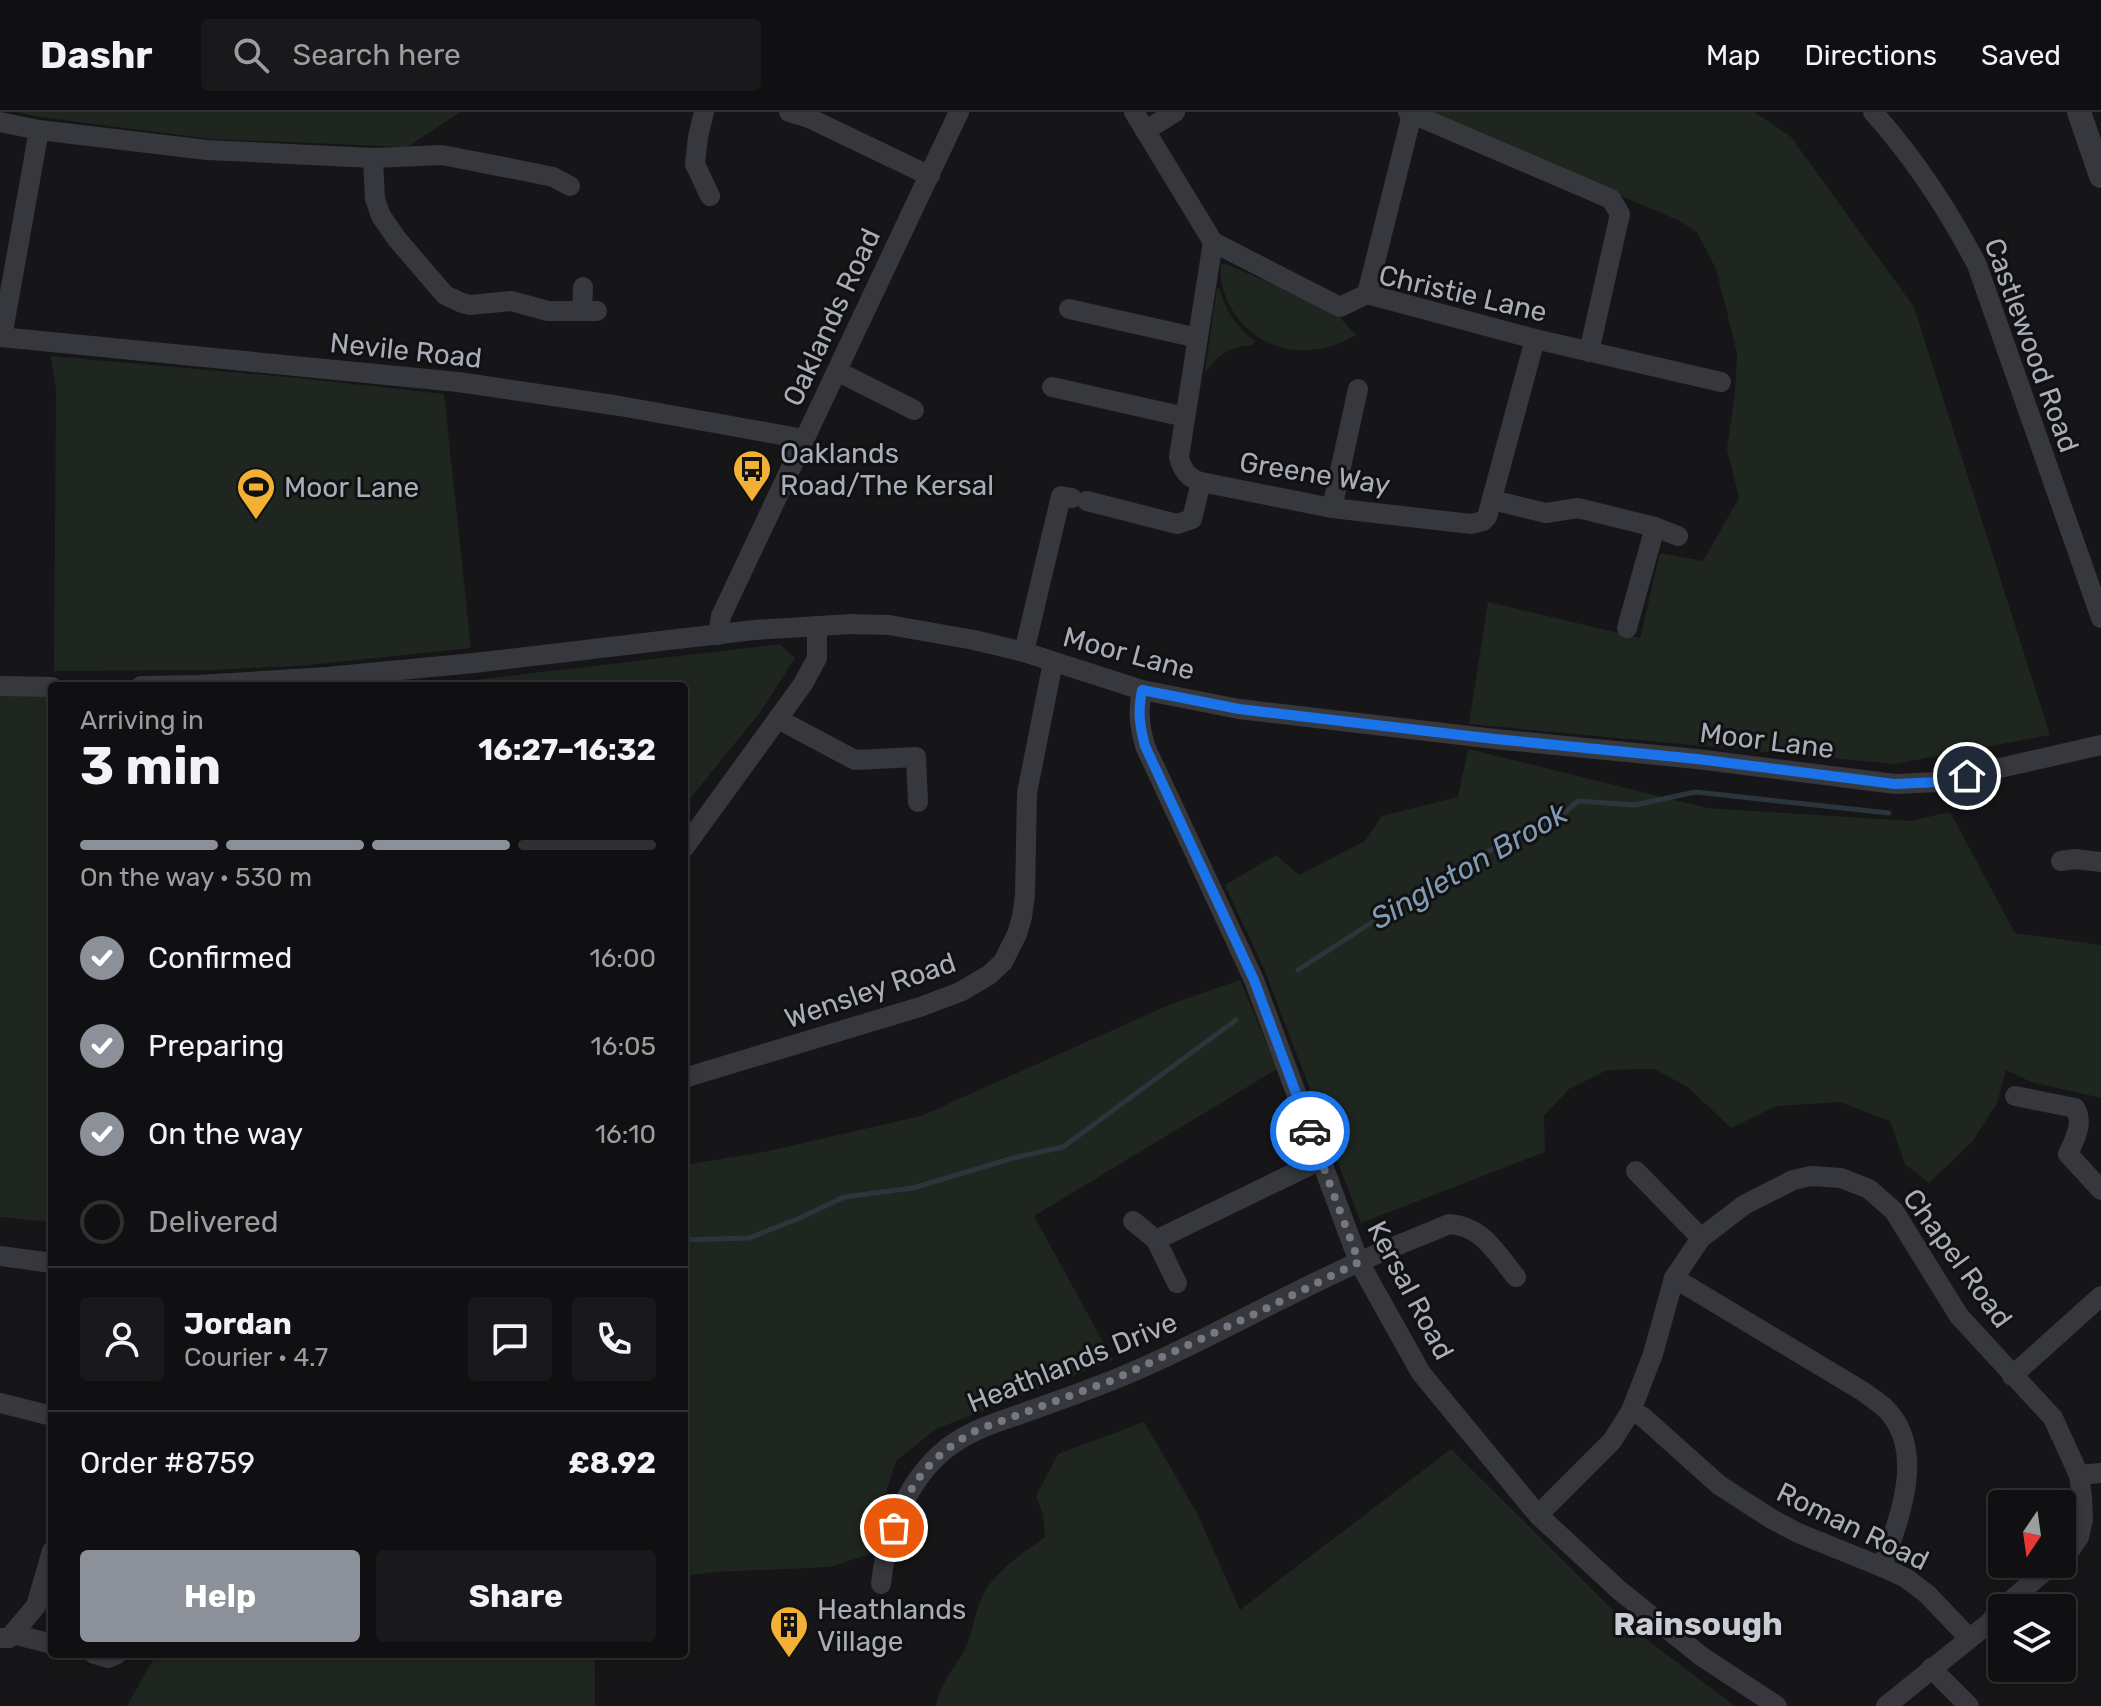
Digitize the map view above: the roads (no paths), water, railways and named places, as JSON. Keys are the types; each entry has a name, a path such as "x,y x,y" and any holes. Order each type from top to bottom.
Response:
{"street":[{"path":"704,112 695,164 710,196"},
{"path":"789,112 827,119 930,176"},
{"name":"Oaklands Road","path":"718,635 721,616 959,112"},
{"path":"1134,112 1213,242"},
{"path":"1145,131 1175,112"},
{"name":"Castlewood Road","path":"1873,112 1927,179 1977,265 2101,618"},
{"path":"2079,112 2101,176"},
{"path":"1367,294 1410,113 1611,199 1620,214 1589,352"},
{"path":"0,122 39,130 207,150 373,158 442,155 560,176"},
{"path":"1,337 39,130"},
{"path":"373,158 375,199 381,216 445,295 470,305 511,301 548,311 590,311 583,287"},
{"name":"Christie Lane","path":"1213,242 1340,307 1367,294 1535,339 1721,382"},
{"name":"Greene Way","path":"1213,242 1179,457 1189,477 1332,508 1471,524 1487,517 1492,500"},
{"path":"1069,309 1198,338"},
{"name":"Nevile Road","path":"1,337 458,382 620,406 804,439"},
{"path":"1535,339 1492,500 1546,513 1578,508 1655,527 1678,536"},
{"path":"837,371 914,410"},
{"path":"1052,387 1185,417"},
{"path":"1332,508 1361,390"},
{"path":"1024,652 1073,498 1177,524 1192,519 1201,482"},
{"path":"1627,628 1655,527"},
{"name":"Moor Lane","path":"247,682 474,663 817,626 889,625 974,640 1024,652 1142,690 1239,709 1895,784 1939,782 2101,745"},
{"path":"688,843 803,684 817,658 817,626"},
{"name":"Wensley Road","path":"688,1077 920,1007 960,992 989,975 1003,962 1022,917 1027,793 1053,662"},
{"path":"0,686 48,687"},
{"name":"Kersal Road","path":"1142,690 1138,710 1145,746 1254,980 1359,1262 1421,1373 1538,1515 1619,1590 1701,1656 1777,1706"},
{"path":"778,719 855,760 916,757 918,802"},
{"path":"2061,861 2101,862"},
{"path":"2015,1096 2075,1108 2079,1123 2068,1154 2101,1190"},
{"path":"1156,1240 1321,1160"},
{"path":"1636,1171 1701,1238"},
{"name":"Chapel Road","path":"1538,1515 1612,1441 1622,1427 1653,1354 1674,1278 1701,1238 1744,1205 1793,1180 1825,1176 1851,1181 1869,1189 1894,1211 1959,1316 2053,1418 2079,1475 2083,1519 2076,1541"},
{"path":"1133,1221 1156,1240 1177,1283"},
{"name":"Heathlands Drive","path":"881,1584 894,1528 908,1493 923,1471 941,1453 977,1430 1113,1380 1359,1262 1449,1224 1472,1228 1516,1277"},
{"path":"0,1256 48,1262"},
{"path":"1674,1278 1864,1392 1886,1409 1900,1431 1906,1449 1907,1473 1896,1528 1882,1567"},
{"path":"2012,1376 2101,1296"},
{"path":"0,1403 48,1415"},
{"name":"Roman Road","path":"1631,1411 1643,1417 1719,1485 1770,1518 1829,1547 1906,1578 1927,1594 1969,1638"},
{"path":"2079,1475 2101,1473"},
{"path":"6,1636 36,1606 48,1565"},
{"path":"2018,1594 2037,1578"},
{"path":"1886,1706 1988,1624"},
{"path":"6,1636 48,1643"},
{"path":"1931,1668 1969,1706"}],"waterway":[{"name":"Singleton Brook","path":"1298,970 1461,865 1562,815 1578,801 1634,805 1696,792 1889,813"},
{"name":"Singleton Brook","path":"688,1240 749,1238 844,1197 913,1188 1013,1158 1063,1147 1236,1020"}],"place":[{"name":"Oaklands Road/The Kersal","path":"752,503"},
{"name":"Moor Lane","path":"256,521"},
{"name":"Heathlands Village","path":"789,1659"}],"district":[{"name":"Rainsough","path":"1698,1624"}]}
